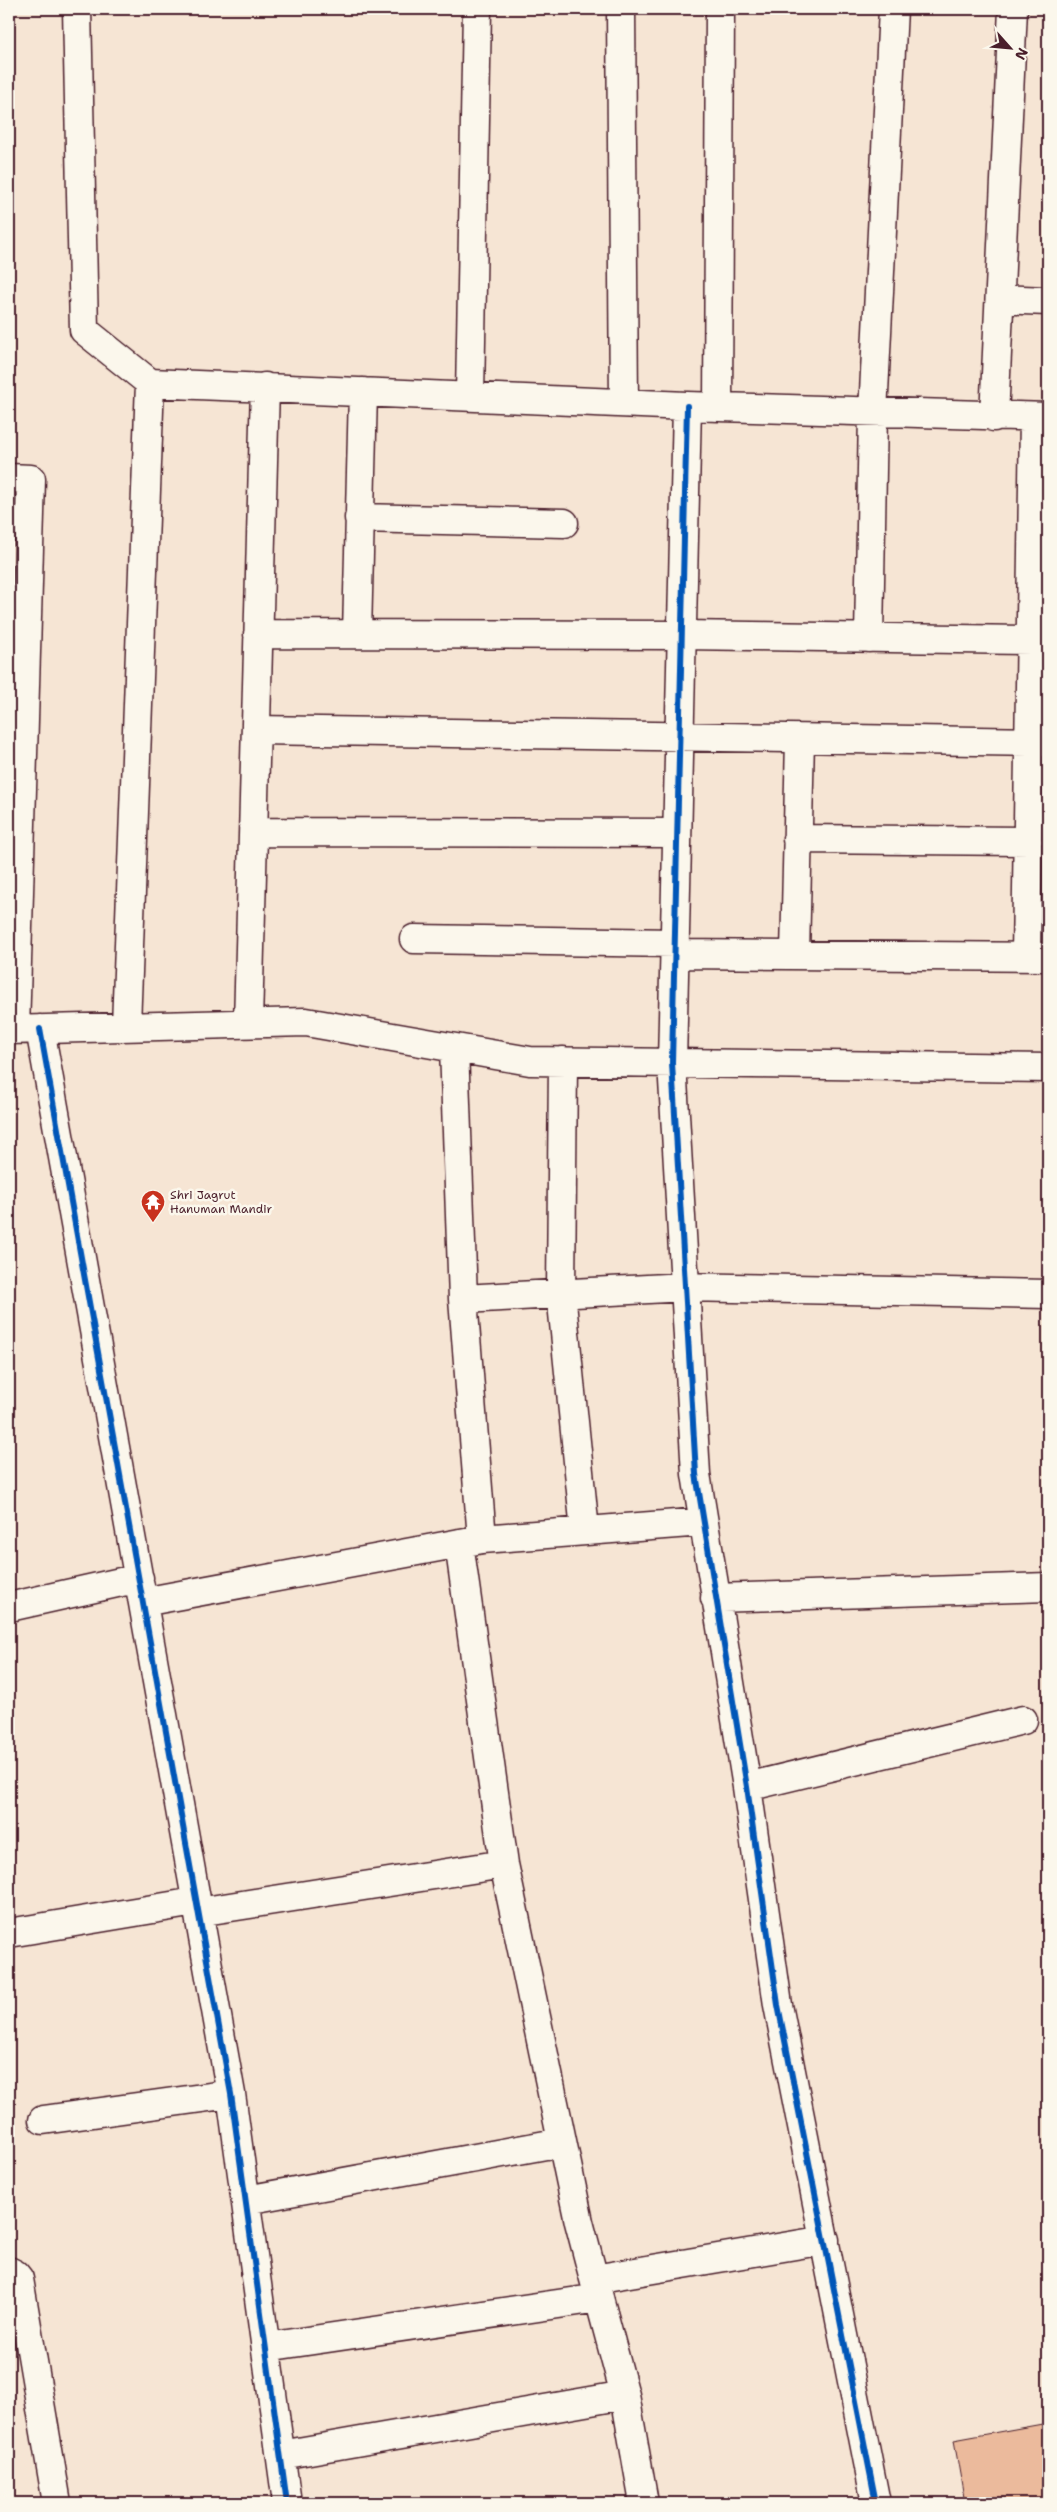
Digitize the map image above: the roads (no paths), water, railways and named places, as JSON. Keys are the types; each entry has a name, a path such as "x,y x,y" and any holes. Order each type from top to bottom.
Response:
{"street":[{"path":"77,9 84,330 150,382 687,406 1041,417 1031,640 1039,742 1028,841 1037,957 795,954 414,939"},
{"path":"470,396 477,9"},
{"path":"621,9 624,403"},
{"path":"718,407 720,9"},
{"path":"868,638 873,412 893,9"},
{"path":"994,417 1013,9"},
{"path":"1000,299 1048,300"},
{"path":"126,1026 150,382"},
{"path":"248,1024 265,387"},
{"path":"356,634 363,392"},
{"path":"687,406 672,1063 696,1474 747,1787 778,2005 876,2503"},
{"path":"9,478 31,479 16,726 15,830 21,1029 141,1590 231,2094 288,2503"},
{"path":"359,518 564,523"},
{"path":"258,634 682,635 1031,640"},
{"path":"256,730 1039,742"},
{"path":"795,954 800,738"},
{"path":"254,832 677,833"},
{"path":"797,839 1028,841"},
{"path":"21,1029 306,1022 530,1061 1048,1068"},
{"path":"454,1048 470,1541 504,1864 579,2222 625,2394 644,2503"},
{"path":"563,1061 561,1293 585,1531"},
{"path":"463,1299 685,1286 1048,1294"},
{"path":"9,1607 141,1590 470,1541 703,1522"},
{"path":"715,1598 1048,1587"},
{"path":"747,1787 1023,1720"},
{"path":"9,1933 504,1864"},
{"path":"43,2120 231,2094"},
{"path":"246,2200 562,2142"},
{"path":"266,2347 597,2289 825,2240"},
{"path":"9,2271 19,2279 57,2503"},
{"path":"281,2455 625,2394"}],"place":[{"name":"Shri Jagrut Hanuman Mandir","path":"153,1223"}]}
